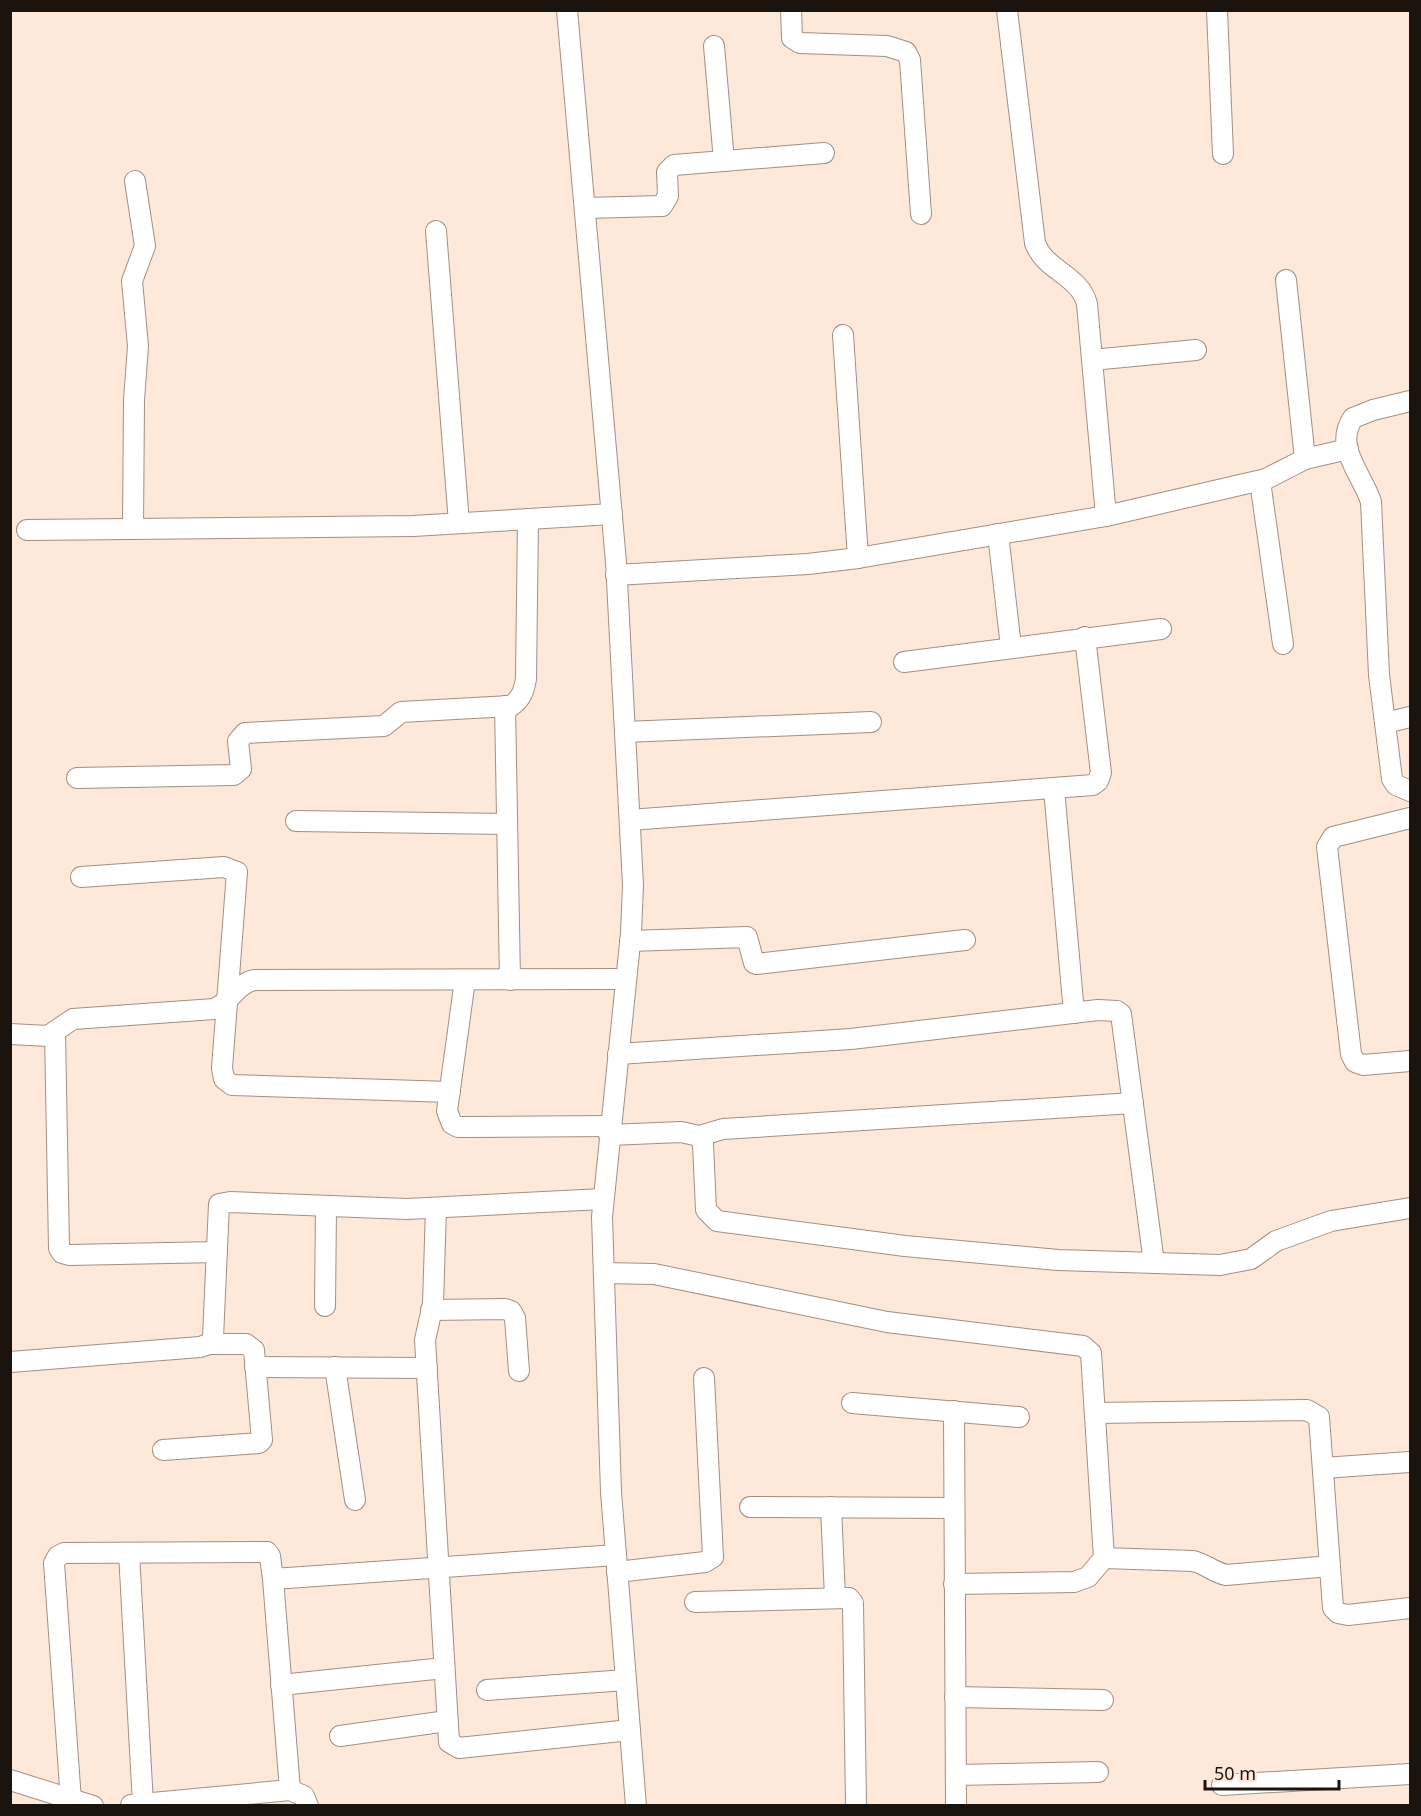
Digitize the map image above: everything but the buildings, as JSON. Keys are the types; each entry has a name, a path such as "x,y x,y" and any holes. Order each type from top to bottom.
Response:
{"street":[{"path":"567,10 612,514 633,885 630,941 603,1199 604,1273 617,1563 636,1806"},
{"path":"791,10 792,38 800,43 886,46 906,52 910,60 921,214"},
{"path":"1007,10 1035,243 1044,260 1080,286 1085,294 1106,516"},
{"path":"1217,10 1222,154"},
{"path":"714,46 724,161"},
{"path":"585,208 656,208 666,203 669,168 824,153"},
{"path":"133,529 134,400 138,346 132,281 145,246 135,181"},
{"path":"436,231 459,523"},
{"path":"1286,279 1305,459"},
{"path":"843,335 858,558"},
{"path":"1092,360 1196,350"},
{"path":"1410,401 1373,410 1353,418 1345,436 1352,465 1368,491 1371,502 1379,675 1392,779 1396,785 1410,791"},
{"path":"616,575 808,564 858,558 1106,516 1260,481 1280,474 1305,459 1348,449"},
{"path":"1260,481 1283,644"},
{"path":"27,530 459,523 612,514"},
{"path":"77,778 234,775 241,769 238,741 245,733 384,726 401,712 505,706 518,701 524,690 526,679 528,519"},
{"path":"998,534 1011,647"},
{"path":"904,662 1084,637 1161,629"},
{"path":"630,820 1093,785 1098,781 1101,773 1084,637"},
{"path":"505,706 510,980"},
{"path":"1385,723 1410,717"},
{"path":"625,732 871,722"},
{"path":"1054,789 1074,1013"},
{"path":"1410,818 1333,837 1327,848 1351,1054 1355,1062 1363,1065 1410,1061"},
{"path":"296,821 507,824"},
{"path":"81,877 224,867 237,872 222,1068 224,1079 232,1085 450,1092"},
{"path":"630,941 747,937 754,963 757,964 965,940"},
{"path":"10,1034 39,1036 54,1033 66,1022 74,1019 214,1008 228,1000 236,988 254,980 626,979"},
{"path":"465,980 448,1118 458,1127 681,1132 699,1136 723,1129 1133,1103"},
{"path":"618,1054 851,1040 1110,1010 1121,1014 1154,1263"},
{"path":"54,1033 59,1248 62,1253 69,1255 217,1252"},
{"path":"699,1136 703,1144 706,1210 717,1221 905,1246 1058,1260 1239,1263 1251,1259 1276,1241 1330,1221 1410,1208"},
{"path":"209,1344 213,1338 219,1204 230,1202 326,1207 436,1208 603,1199"},
{"path":"325,1306 326,1207"},
{"path":"436,1208 431,1310 426,1329 449,1742 459,1748 630,1730"},
{"path":"604,1273 654,1274 887,1322 1083,1346 1091,1353 1104,1558 1089,1577 1074,1582 954,1584"},
{"path":"431,1310 505,1309 511,1311 515,1318 519,1371"},
{"path":"10,1362 200,1347 209,1344 251,1345 263,1434 259,1443 163,1450"},
{"path":"255,1367 427,1368"},
{"path":"335,1367 355,1500"},
{"path":"273,1579 441,1568 705,1562 713,1557 704,1378"},
{"path":"852,1403 1019,1417"},
{"path":"1095,1413 1307,1410 1319,1418 1333,1608 1338,1613 1348,1615 1410,1608"},
{"path":"954,1411 956,1806"},
{"path":"1323,1468 1410,1462"},
{"path":"750,1507 954,1508"},
{"path":"831,1507 834,1597"},
{"path":"72,1801 54,1563 58,1556 64,1553 261,1551 270,1556 290,1790"},
{"path":"129,1552 137,1805 290,1790 304,1796 308,1806"},
{"path":"1104,1558 1193,1561 1205,1564 1215,1573 1226,1575 1330,1566"},
{"path":"695,1602 834,1597 849,1598 853,1603 856,1806"},
{"path":"281,1685 444,1668"},
{"path":"487,1690 626,1680"},
{"path":"955,1697 1103,1700"},
{"path":"340,1736 447,1720"},
{"path":"956,1775 1098,1772"},
{"path":"1222,1785 1410,1774"},
{"path":"10,1780 93,1806"}]}
